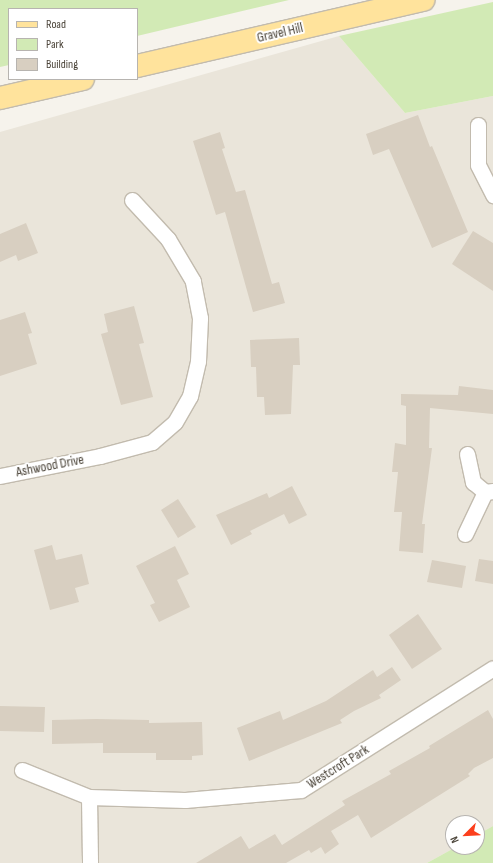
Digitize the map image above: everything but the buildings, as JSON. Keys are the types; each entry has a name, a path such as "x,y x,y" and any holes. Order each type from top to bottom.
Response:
{"main road":[{"name":"Gravel Hill","path":"138,66 423,0"},
{"path":"0,98 79,80"}],"street":[{"path":"478,125 478,165 493,195"},
{"name":"Ashwood Drive","path":"0,476 100,456 152,442 174,422 190,396 198,361 200,318 193,281 168,239 132,200"},
{"path":"465,534 489,491 473,482 467,454"},
{"name":"Westcroft Park","path":"22,770 89,797 185,800 301,790 493,668"},
{"path":"89,797 90,863"}],"shaded area":[{"path":"339,36 405,113 493,96 493,826 485,830 485,815 445,815 445,853 427,863 0,863 0,132"}],"green space":[{"path":"0,0 289,0 138,36 138,8 8,8 8,65 0,67"},
{"path":"493,2 493,96 405,113 339,36"},
{"path":"493,826 493,863 427,863 445,853 445,855 485,855 485,830"}]}
